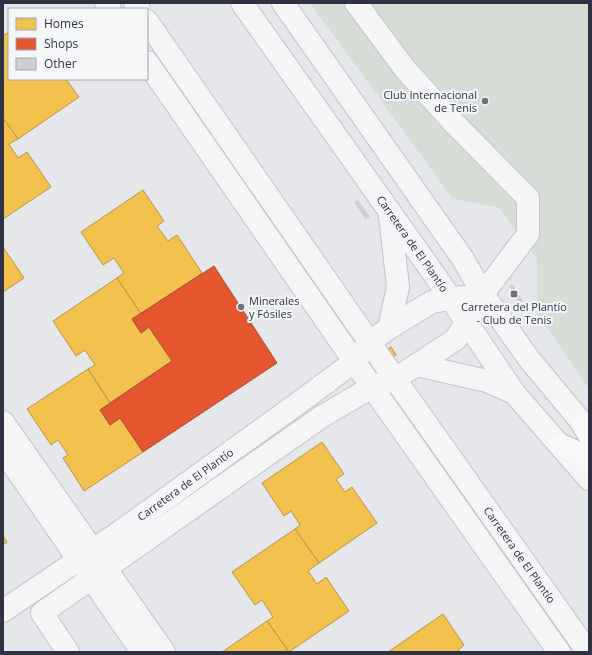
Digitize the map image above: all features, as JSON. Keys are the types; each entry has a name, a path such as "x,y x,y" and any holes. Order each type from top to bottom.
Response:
{"highway":[{"path":"561,445 589,458"}],"street":[{"name":"Carretera de El Plantío","path":"242,3 389,210 516,394 589,479"},
{"path":"283,3 463,259 483,294 538,372 587,430"},
{"name":"Carretera de El Plantío","path":"68,652 42,613 321,417 372,387 395,379 456,339 483,294 528,234 528,198 454,123 405,69 356,3"},
{"name":"Carretera de El Plantío","path":"148,22 395,379 588,652"},
{"path":"148,63 372,387 559,652"},
{"path":"389,210 395,248 398,287 389,328"},
{"name":"Carretera de El Plantío","path":"3,611 86,555 278,418 354,361 370,342 389,328 432,302 483,294"},
{"path":"416,365 488,381 516,394"},
{"path":"3,422 98,574 142,652"},
{"path":"3,450 86,555"},
{"path":"98,574 164,652"}],"shaded area":[{"name":"Club Internacional de Tenis","path":"310,3 589,3 589,389 537,313 537,259 499,208 452,198"}],"building: Homes":[{"path":"8,33 8,80 67,80 79,97 18,139 3,118 3,36"},
{"path":"3,118 18,139 9,144 18,158 27,152 51,187 3,219"},
{"path":"143,190 164,221 157,226 168,241 177,235 202,273 141,314 117,278 124,273 114,258 103,265 81,232"},
{"path":"3,247 24,278 3,292"},
{"path":"117,278 141,314 132,319 141,333 149,327 172,361 110,403 88,369 95,365 85,350 76,356 53,321"},
{"path":"391,347 396,355 388,359 383,352"},
{"path":"88,369 110,403 100,410 110,425 120,418 143,452 84,491 63,458 68,455 58,440 51,445 27,409"},
{"path":"322,442 344,474 336,479 345,492 352,487 377,523 319,563 295,529 300,525 291,511 284,516 262,483"},
{"path":"295,529 319,563 308,571 317,584 326,577 349,611 289,652 267,621 273,617 262,600 255,605 232,572"},
{"path":"3,536 7,542 3,545"},
{"path":"443,614 464,645 457,652 388,652"},
{"path":"267,621 289,652 222,652"}],"building: Shops":[{"path":"214,266 277,363 143,452 120,418 110,425 100,410 172,361 149,327 141,333 132,319"}],"building: Other":[{"path":"358,200 370,217 365,219 354,202"},
{"path":"512,284 523,301 519,303 509,286"}],"place":[{"name":"Club Internacional de Tenis","path":"485,101"},
{"name":"Carretera del Plantío - Club de Tenis","path":"514,294"},
{"name":"Minerales y Fósiles","path":"241,307"}]}
